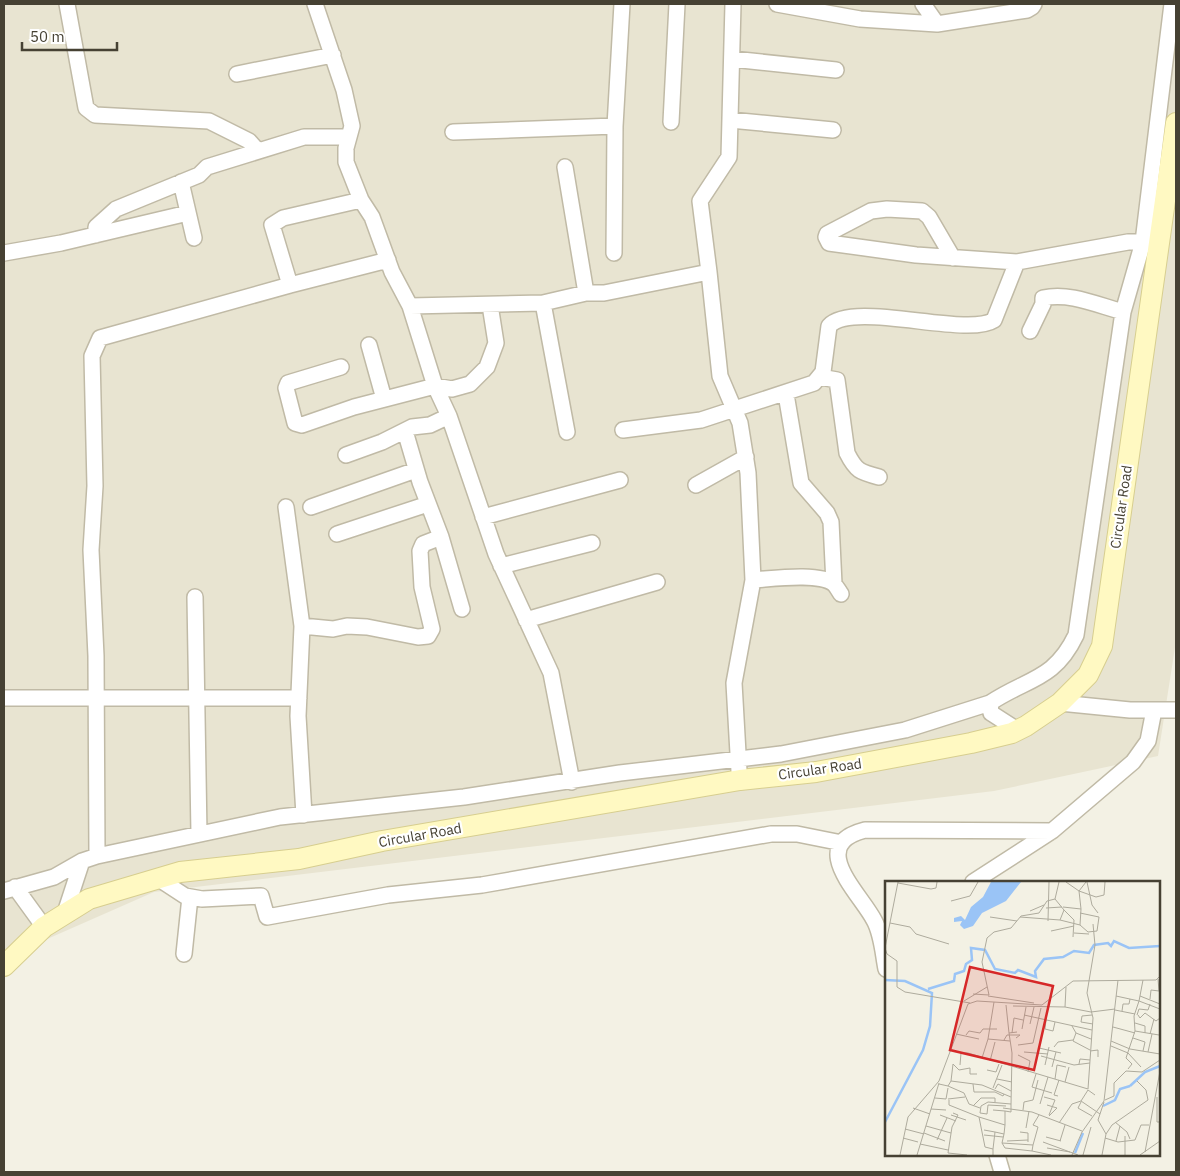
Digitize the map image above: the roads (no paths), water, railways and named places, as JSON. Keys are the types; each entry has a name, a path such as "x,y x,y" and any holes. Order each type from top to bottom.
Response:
{"main road":[{"name":"Circular Road","path":"4,966 44,927 89,899 180,872 299,859 739,770 816,772 971,743 1019,731 1060,703 1088,675 1102,646 1150,242 1176,123"}],"street":[{"path":"67,4 86,108 91,113 117,117 209,121 249,141 257,150"},
{"path":"315,4 334,55 352,126 346,162 361,200 372,217 388,260 410,306 435,386 449,416 501,566 551,672 572,782"},
{"path":"614,253 615,126 622,4"},
{"path":"671,122 678,4"},
{"path":"733,4 729,157 700,201 720,376 740,423 746,458 753,580 734,683 739,770"},
{"path":"777,4 860,19 937,24 1027,10 1034,4"},
{"path":"923,4 937,24"},
{"path":"44,927 10,889 54,877 82,861 97,856 280,818 572,782 620,773 739,770 905,730 990,703 1055,667 1067,653 1076,635 1124,312 1150,242 1172,4"},
{"path":"237,74 334,55"},
{"path":"732,58 836,70"},
{"path":"730,120 833,130"},
{"path":"453,132 615,126"},
{"path":"96,235 96,227 116,209 199,175 206,167 304,137 349,137"},
{"path":"565,167 586,293"},
{"path":"181,182 194,238"},
{"path":"290,285 272,226 283,218 361,200"},
{"path":"953,258 929,217 922,211 887,209 871,212 827,234 826,237 829,243 953,258 1016,262 1128,242 1150,242"},
{"path":"4,253 96,235 188,213"},
{"path":"97,856 96,656 91,550 96,486 92,356 100,338 388,260"},
{"path":"623,430 701,420 786,394 814,383 823,372 830,326 833,322 854,318 900,319 968,325 990,323 994,320 1016,262"},
{"path":"410,306 543,303 586,293 604,293 709,272"},
{"path":"1030,331 1043,304 1043,298 1054,295 1071,297 1124,312"},
{"path":"543,303 567,432"},
{"path":"341,367 288,383 286,388 295,423 302,425 384,399 435,386 452,389 470,384 487,367 496,343 490,305"},
{"path":"369,345 384,399"},
{"path":"820,377 837,380 847,453 852,462 858,471 879,477"},
{"path":"753,580 804,578 826,580 837,589 830,522 827,513 801,483 795,462 786,394"},
{"path":"346,455 382,442 412,427 430,425 449,416"},
{"path":"405,431 416,470 441,537 462,609"},
{"path":"696,486 746,458"},
{"path":"311,507 416,470"},
{"path":"483,516 620,480"},
{"path":"337,534 428,504"},
{"path":"286,507 302,626 299,752 304,816"},
{"path":"302,626 333,629 347,626 367,627 418,637 428,636 432,629 422,587 420,551 423,544 441,537"},
{"path":"501,566 592,543"},
{"path":"526,620 657,582"},
{"path":"195,597 199,834"},
{"path":"4,698 299,698"},
{"path":"990,703 991,713 1019,731"},
{"path":"1060,703 1176,710"},
{"path":"975,881 1052,831 1133,762 1148,741 1154,710"},
{"path":"885,964 875,922 842,874 837,854 842,843 852,834 864,830 1052,831"},
{"path":"159,878 190,897 202,899 261,896 267,917 388,895 501,882 771,834 797,834 842,843"},
{"path":"65,914 82,861"},
{"path":"184,954 190,897"},
{"path":"997,1156 1002,1172"}]}
